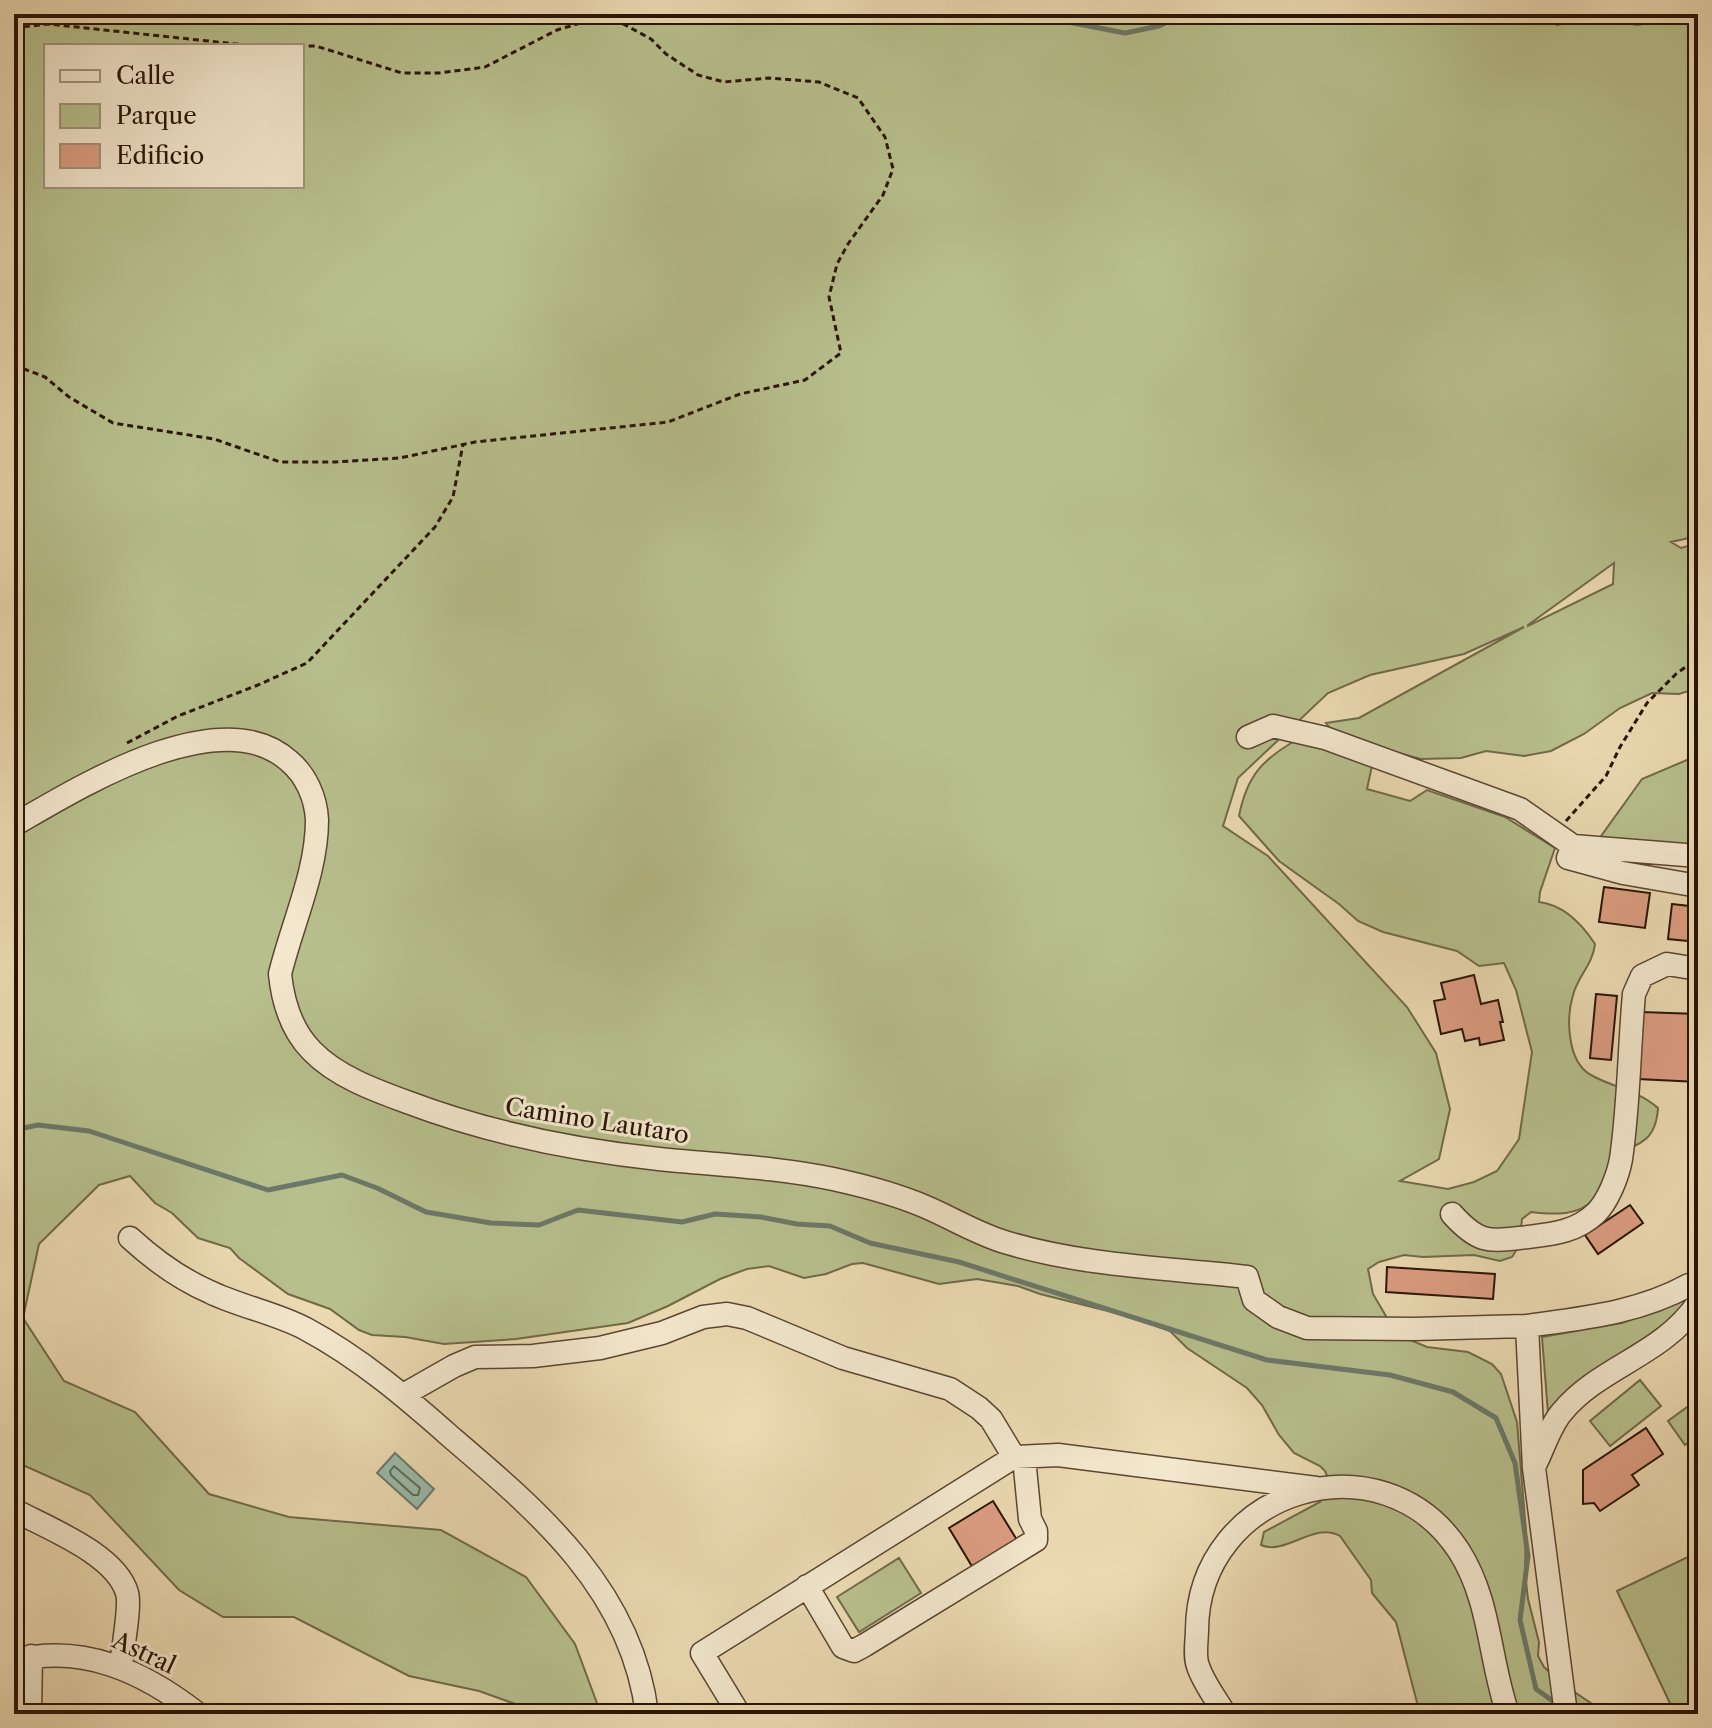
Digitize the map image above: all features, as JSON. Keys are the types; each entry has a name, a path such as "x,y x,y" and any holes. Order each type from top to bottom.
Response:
{"street":[{"path":"1248,737 1273,726 1325,738 1520,809 1567,847 1623,873 1698,886"},
{"name":"Camino Lautaro","path":"14,825 104,774 153,755 209,742 239,740 263,745 295,765 309,786 316,809 312,861 280,974 282,991 292,1023 301,1038 320,1059 343,1075 438,1114 523,1138 609,1153 758,1167 830,1179 900,1197 938,1212 975,1232 1032,1250 1087,1260 1247,1277 1254,1300 1278,1317 1307,1328 1527,1326"},
{"path":"1567,847 1698,856"},
{"path":"1452,1214 1471,1234 1492,1241 1557,1234 1577,1226 1596,1213 1605,1203 1620,1162 1634,994 1642,976 1667,964 1698,969"},
{"path":"130,1238 189,1282 306,1329 403,1395 523,1499 580,1561 608,1604 628,1644 647,1714"},
{"path":"1566,1714 1534,1468 1527,1326 1620,1313 1670,1296 1689,1285 1698,1289"},
{"path":"1534,1468 1560,1414 1584,1391 1659,1344 1685,1322 1698,1303"},
{"path":"403,1395 475,1357 556,1354 600,1348 662,1333 703,1317 727,1314 747,1318 855,1362 950,1389 991,1419 1019,1457 1036,1540 854,1651 843,1647 807,1586"},
{"path":"739,1714 702,1653 1019,1457 1058,1455 1316,1488 1352,1487 1388,1495 1420,1511 1447,1535 1467,1565 1483,1603 1494,1669 1508,1714"},
{"path":"1225,1714 1197,1665 1197,1615 1206,1578 1223,1546 1249,1518 1281,1499 1316,1488"},
{"path":"14,1510 102,1558 116,1573 128,1594 121,1667"},
{"name":"Astral","path":"22,1658 75,1655 121,1667 172,1695 196,1713"},
{"path":"22,1658 30,1714"}],"path":[{"path":"14,365 45,377 69,397 113,423 214,439 280,462 400,458 463,444 668,422 740,394 805,380 841,353 829,297 837,264 883,195 893,169 885,137 858,98 819,82 769,78 724,82 698,75 666,54 651,39 616,20 594,19 557,30 485,67 439,73 402,73 316,46 304,46"},
{"path":"14,28 48,24 236,44"},
{"path":"120,748 178,716 307,663 435,527 453,497 463,444"},
{"path":"1567,847 1569,815 1606,776 1647,703 1676,674 1698,658"}],"green space":[{"path":"14,14 1572,14 1556,25 1593,19 1638,25 1698,14 1698,536 1671,542 1681,548 1698,543 1698,688 1679,694 1652,693 1620,708 1584,734 1551,751 1524,756 1486,751 1461,758 1421,759 1336,736 1326,723 1359,718 1524,627 1464,654 1370,675 1328,693 1238,778 1223,826 1268,856 1407,1007 1436,1053 1450,1109 1439,1159 1400,1181 1448,1189 1497,1171 1519,1139 1532,1052 1516,990 1504,963 1479,966 1457,951 1383,932 1358,921 1279,861 1239,816 1242,802 1252,779 1266,761 1298,739 1372,766 1367,789 1410,801 1427,790 1505,817 1555,848 1539,902 1556,907 1572,917 1595,944 1575,988 1571,1005 1569,1027 1573,1050 1583,1069 1591,1075 1642,1097 1658,1108 1654,1127 1646,1139 1616,1153 1603,1185 1588,1204 1566,1213 1531,1212 1522,1219 1519,1246 1512,1257 1500,1261 1474,1255 1404,1255 1379,1262 1368,1269 1373,1294 1393,1328 1403,1337 1427,1347 1468,1352 1492,1364 1501,1374 1517,1422 1526,1532 1525,1572 1539,1642 1538,1656 1544,1667 1564,1685 1607,1714 1420,1714 1396,1622 1372,1593 1371,1580 1340,1536 1320,1533 1280,1546 1261,1545 1264,1532 1320,1502 1328,1491 1328,1478 1320,1466 1294,1453 1247,1388 1187,1348 1170,1331 1132,1317 1018,1286 977,1279 939,1284 863,1263 804,1278 769,1266 747,1269 720,1279 628,1323 516,1339 444,1344 372,1335 359,1330 330,1309 288,1294 230,1248 198,1238 172,1213 155,1203 130,1176 99,1185 39,1244 23,1318 64,1381 135,1412 209,1494 289,1517 441,1530 526,1577 575,1644 601,1714 533,1714 532,1710 479,1691 409,1676 294,1617 223,1617 179,1590 90,1495 14,1461","holes":["1614,563 1613,584 1528,626"]},
{"path":"1698,757 1698,848 1599,839 1642,779"},
{"path":"1691,1298 1684,1314 1548,1413 1542,1337 1622,1323"},
{"path":"1640,1380 1661,1406 1610,1446 1590,1421"},
{"path":"1698,1399 1698,1436 1685,1445 1668,1421"},
{"path":"1698,1552 1698,1714 1675,1714 1617,1591"},
{"path":"899,1558 921,1593 859,1632 837,1597"}],"water":[{"path":"395,1453 434,1489 417,1509 377,1473"}],"building":[{"path":"1604,887 1650,893 1645,928 1599,922"},
{"path":"1672,904 1698,907 1698,942 1668,939"},
{"path":"1474,975 1481,1004 1498,1000 1504,1040 1480,1045 1479,1038 1465,1041 1462,1029 1441,1034 1434,1001 1445,999 1441,983"},
{"path":"1596,994 1617,996 1611,1060 1590,1058"},
{"path":"1641,1012 1698,1014 1698,1082 1638,1079"},
{"path":"1630,1205 1643,1223 1598,1254 1585,1235"},
{"path":"1387,1267 1495,1274 1493,1299 1386,1292"},
{"path":"1646,1428 1663,1454 1632,1475 1639,1485 1600,1511 1594,1503 1583,1504 1583,1470"},
{"path":"993,1501 1017,1540 973,1568 949,1528"}],"waterway":[{"path":"1026,14 1125,33 1159,26 1183,14"},
{"path":"14,1130 38,1125 89,1131 268,1190 342,1175 426,1212 491,1223 539,1225 578,1210 682,1222 715,1214 830,1226 870,1243 959,1262 1267,1360 1390,1375 1453,1392 1496,1418 1515,1463 1528,1556 1520,1620 1536,1689 1557,1704"}]}
